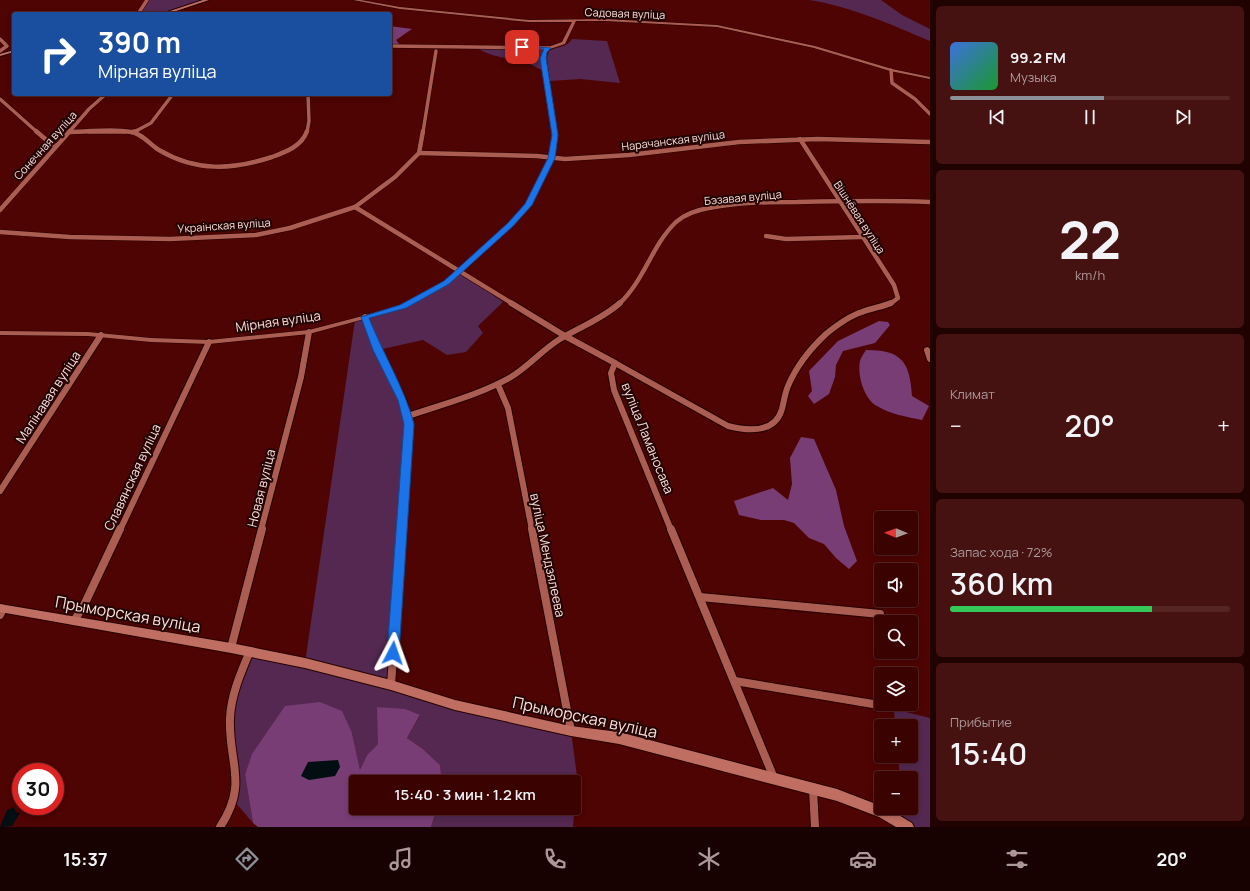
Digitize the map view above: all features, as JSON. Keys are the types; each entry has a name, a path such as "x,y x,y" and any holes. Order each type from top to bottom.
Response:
{"main road":[{"path":"169,12 207,0"},
{"path":"0,55 12,52"},
{"name":"Прыморская вуліца","path":"1,610 250,651 305,663 391,685 455,706 571,731 619,738 774,778 859,802 882,812 908,827"}],"street":[{"path":"139,12 147,0"},
{"name":"Садовая вуліца","path":"355,0 393,7 518,20 576,20 717,26 830,50 890,70 930,78"},
{"path":"392,46 549,48 564,43 576,20"},
{"path":"0,39 7,46 0,51"},
{"name":"Мірная вуліца","path":"0,333 101,336 151,340 209,342 309,332 403,307 447,282 511,225 528,205 552,158 555,135 543,58 544,51 549,48"},
{"path":"419,153 436,51"},
{"path":"890,70 892,83 915,99 930,114"},
{"name":"Сонечная вуліца","path":"0,210 89,109 104,96"},
{"path":"70,132 132,132 146,129 151,125 172,96"},
{"path":"132,132 149,140 155,147 166,153 210,168 224,167 267,158 294,148 305,137 308,126 308,96"},
{"path":"0,99 50,144 56,146"},
{"name":"Нарачанская вуліца","path":"419,153 586,158 739,142 800,140 930,142"},
{"name":"Вішнёвая вуліца","path":"615,362 728,426 738,429 767,428 774,424 779,418 790,382 823,338 838,326 859,313 892,303 898,298 897,290 800,140"},
{"name":"Украінская вуліца","path":"0,232 77,237 170,239 256,235 290,228 355,207 395,177 419,153"},
{"name":"Бэзавая вуліца","path":"408,416 498,385 514,376 550,345 565,336 596,322 621,302 641,277 669,230 687,215 706,209 744,204 839,201 930,202"},
{"path":"355,207 565,336 615,362"},
{"path":"766,236 786,239 862,237"},
{"path":"365,317 377,350 403,400 408,416 409,434 391,685"},
{"name":"Новая вуліца","path":"231,648 301,377 309,332"},
{"name":"Малінавая вуліца","path":"0,491 101,336"},
{"name":"Славянская вуліца","path":"74,621 86,603 209,342"},
{"path":"927,350 930,360"},
{"name":"вуліца Ламаносава","path":"615,362 612,377 616,394 774,778"},
{"name":"вуліца Мендзялеева","path":"498,385 502,391 508,408 571,731"},
{"path":"700,597 880,614"},
{"path":"220,827 229,817 235,802 237,790 230,719 238,680 250,651"},
{"path":"735,681 874,704"},
{"path":"813,789 815,827"}],"shaded area":[{"path":"147,0 207,0 169,12 139,12"},
{"path":"809,0 881,0 902,15 930,29 930,41 855,11"},
{"path":"392,26 412,29 396,40 400,45 392,46"},
{"path":"572,39 607,41 620,83 580,79 550,81 547,58 549,51 567,44"},
{"path":"549,48 544,51 544,70 524,62 490,54 479,49"},
{"path":"459,271 503,302 478,326 483,333 466,352 447,355 423,340 378,350 408,416 391,684 571,731 577,775 441,775 440,765 423,749 407,738 420,716 378,707 378,744 367,755 360,771 352,733 245,775 253,823 235,802 230,719 250,651 305,663 355,320 403,307 447,282"},
{"path":"879,321 888,322 890,325 875,343 843,351 836,365 835,377 829,394 814,404 808,396 812,391 809,371 838,341"},
{"path":"866,350 888,352 895,355 906,366 911,384 912,396 929,406 922,420 887,411 872,403 868,398 862,386 859,367 860,361"},
{"path":"801,437 814,439 836,490 844,526 857,561 849,569 836,558 824,544 809,538 794,523 784,520 761,520 739,515 734,501 773,488 788,500 792,484 790,458"},
{"path":"320,702 342,711 352,733 360,770 367,755 378,744 377,707 405,709 420,715 407,738 423,749 440,765 441,775 349,775 349,815 435,815 431,827 258,827 253,823 245,775 252,754 285,706"},
{"path":"894,711 902,711 930,718 930,827 908,827 904,824 903,815 918,815 918,771 899,771 899,763 918,763 918,719 895,719"},
{"path":"338,760 340,767 335,776 309,780 301,776 308,762"},
{"path":"12,808 12,815 19,815 12,826 0,827 7,810"},
{"path":"435,815 574,815 573,827 431,827"}],"route":[{"path":"393,653 409,424 403,400 377,350 365,317 403,307 447,282 511,225 528,205 552,158 555,135 543,58 544,51 549,48 522,47"}]}
